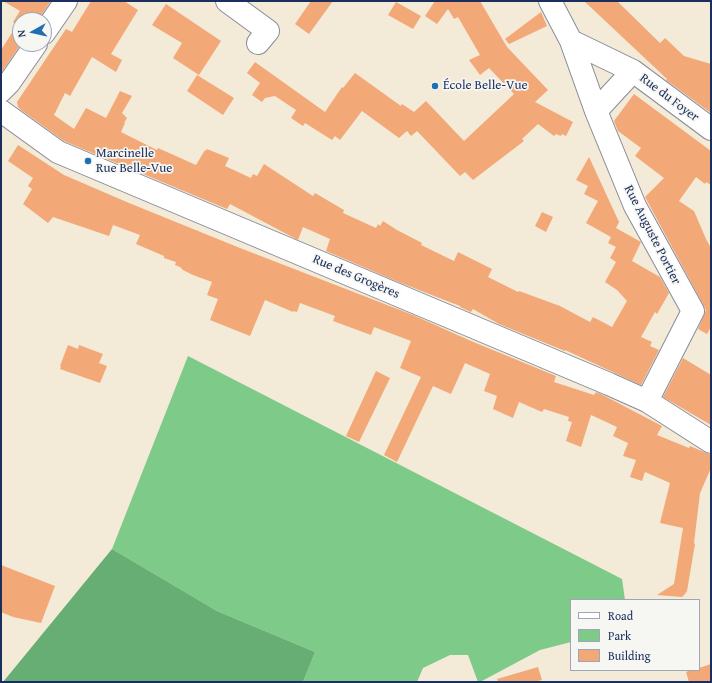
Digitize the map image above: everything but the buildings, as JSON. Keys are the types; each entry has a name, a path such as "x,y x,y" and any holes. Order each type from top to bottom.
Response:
{"street":[{"path":"52,21 66,1"},
{"path":"228,1 268,31 258,43"},
{"name":"Rue Auguste Portier","path":"550,1 571,41 596,111 635,206 693,311 646,400"},
{"path":"571,41 633,71"},
{"path":"1,91 9,83 30,52"},
{"name":"Rue du Foyer","path":"596,111 633,71 711,129"},
{"name":"Rue des Grogères","path":"1,111 58,152 646,400 711,442"}],"green space":[{"path":"188,356 622,579 625,599 570,599 570,642 540,650 480,682 478,682 468,655 450,655 423,668 417,682 303,682 315,652 217,611 112,549"},
{"path":"112,549 217,611 315,652 303,682 3,682"}],"place":[{"name":"École Belle-Vue","path":"435,86"},
{"name":"Marcinelle Rue Belle-Vue","path":"88,161"}]}
